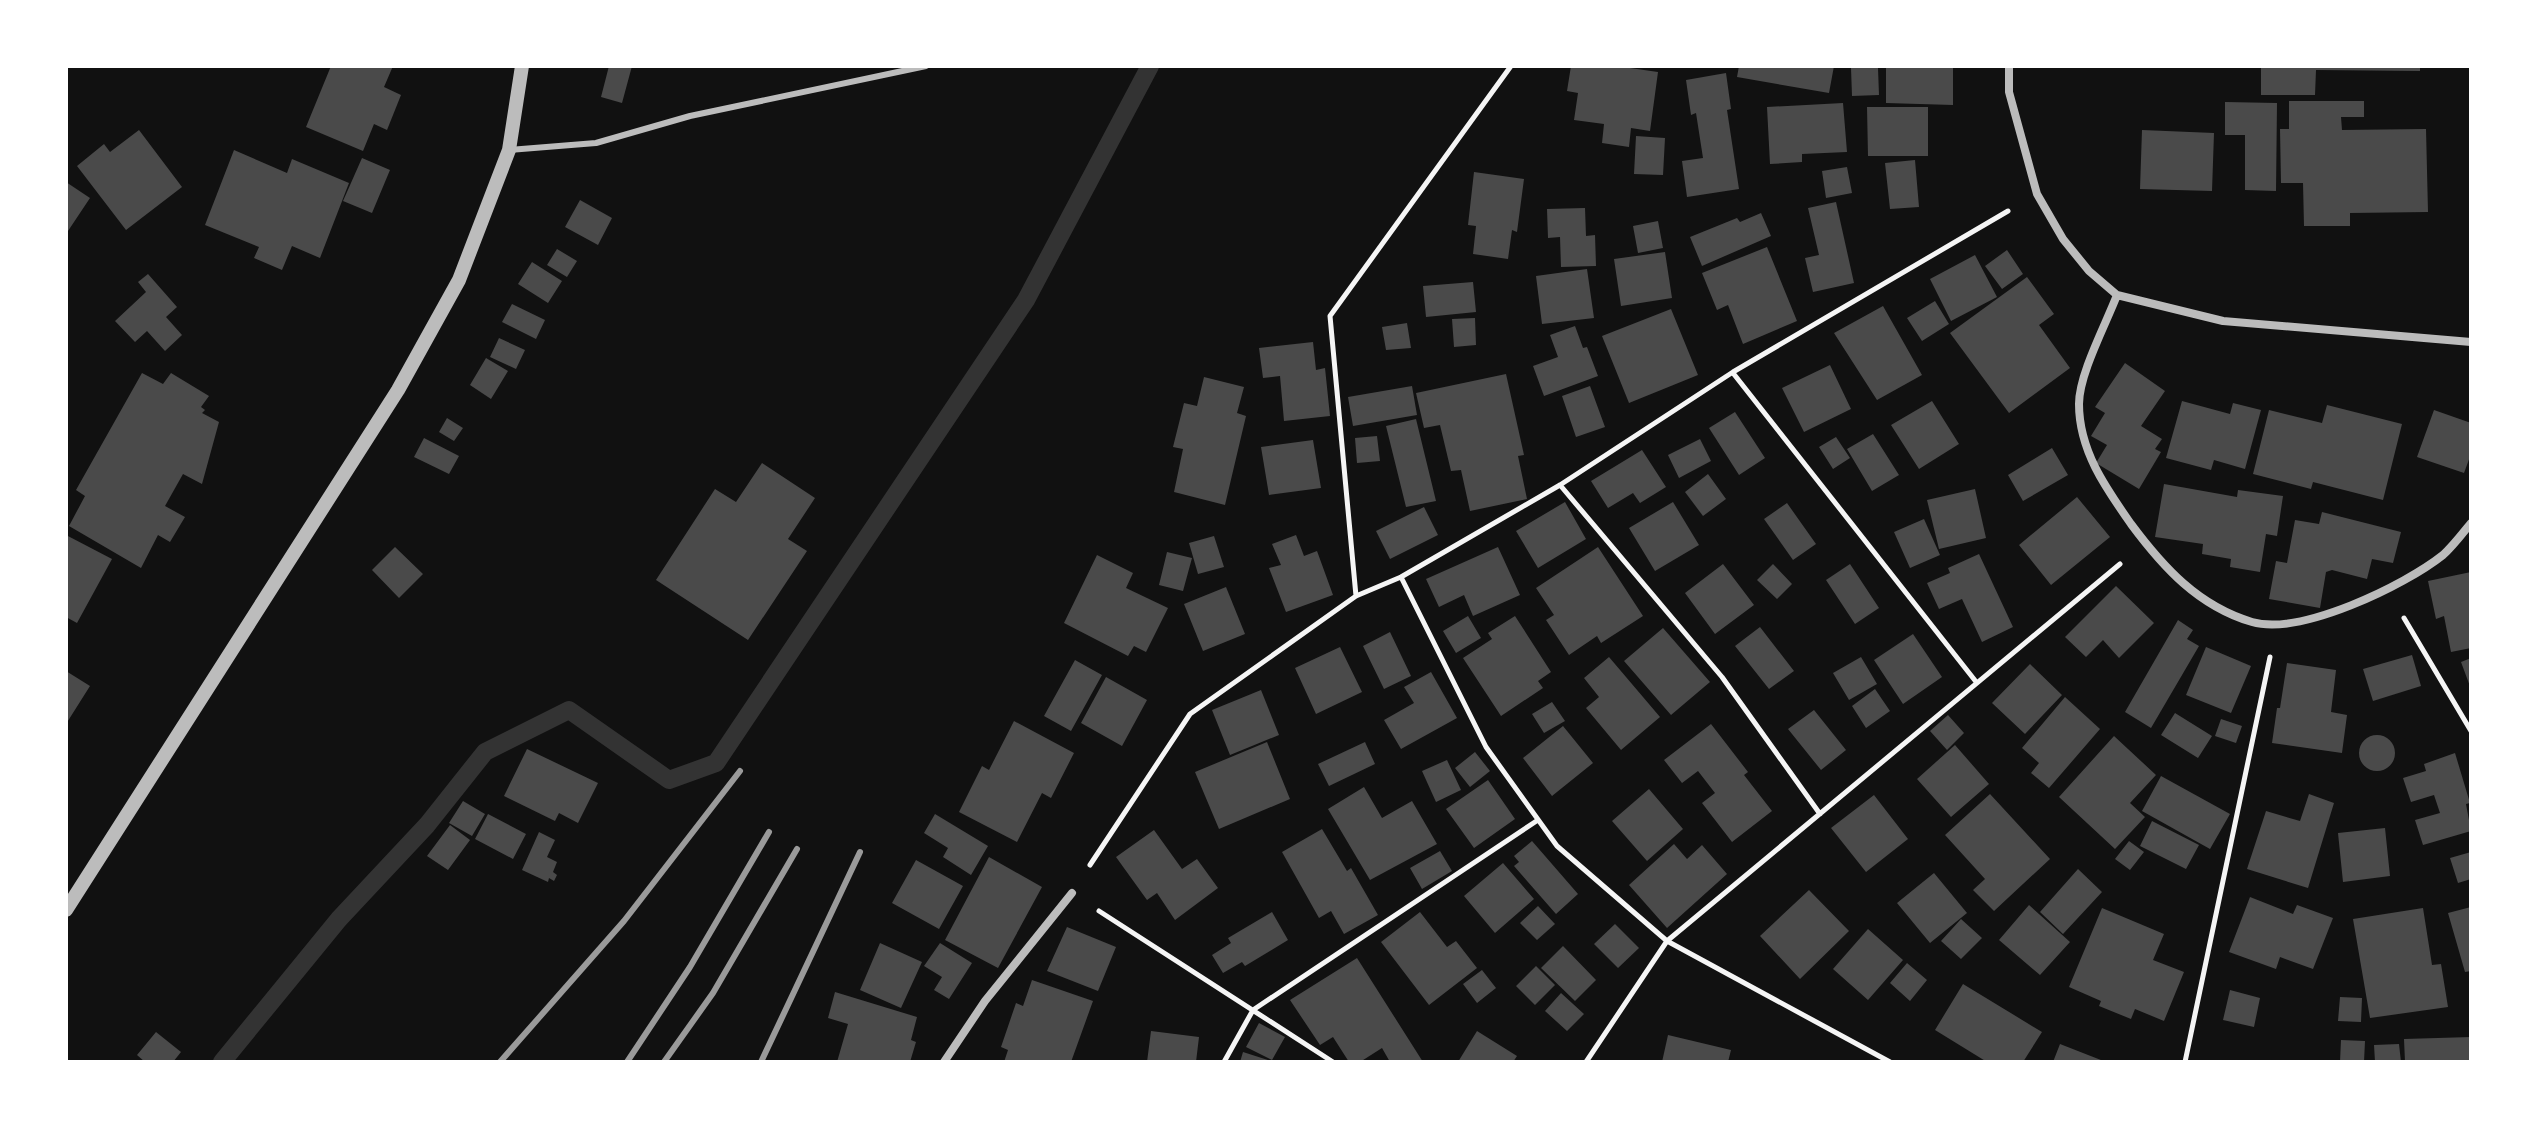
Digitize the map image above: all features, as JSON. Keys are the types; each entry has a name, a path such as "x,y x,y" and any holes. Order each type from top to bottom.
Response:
{"street":[{"path":"66,910 398,390 459,280 509,150 522,66"},
{"path":"2009,66 2009,92 2037,194 2063,239 2089,271 2117,295 2223,321 2471,342"},
{"path":"2117,295 2081,385 2080,428 2086,450 2112,497 2145,543 2173,577 2210,602 2253,622 2277,625 2330,614 2388,589 2443,555 2471,523"},
{"path":"944,1062 985,1001 1072,893"}],"lane":[{"path":"509,150 596,143 690,116 926,66"}],"path":[{"path":"1356,596 1330,316 1511,66"},
{"path":"1333,1062 1072,893 1190,714 1356,596 1401,577 1560,485 1733,372 2037,194"},
{"path":"1733,372 1977,683"},
{"path":"1560,485 1722,677 1820,814"},
{"path":"1586,1062 1667,941 2145,543"},
{"path":"1401,577 1486,747 1557,846 1667,941 1890,1062"},
{"path":"2388,589 2471,731"},
{"path":"2185,1062 2277,625"},
{"path":"1224,1062 1253,1011 1538,820"}],"building":[{"path":"331,66 393,66 384,87 401,95 387,130 374,124 363,151 306,127"},
{"path":"609,66 632,66 622,103 601,97"},
{"path":"1571,66 1616,66 1658,72 1650,131 1631,128 1629,147 1602,143 1604,124 1574,120 1578,93 1567,91"},
{"path":"1739,66 1834,66 1829,93 1737,77"},
{"path":"1886,66 1953,66 1953,105 1886,103"},
{"path":"2261,66 2420,66 2420,71 2316,70 2315,95 2261,95"},
{"path":"1851,68 1878,68 1879,95 1852,96"},
{"path":"1726,73 1731,109 1727,110 1739,189 1687,197 1682,161 1703,158 1696,113 1691,115 1686,80"},
{"path":"2289,101 2364,101 2364,117 2341,117 2342,130 2426,129 2428,212 2350,213 2350,226 2304,226 2303,183 2281,183 2280,129 2289,129"},
{"path":"2225,102 2277,103 2276,191 2245,190 2245,135 2225,135"},
{"path":"1843,103 1847,152 1802,154 1802,162 1770,164 1767,107"},
{"path":"1867,107 1928,107 1928,156 1868,156"},
{"path":"139,130 182,187 126,230 77,166 104,144 110,152"},
{"path":"2142,130 2214,133 2212,191 2140,189"},
{"path":"1636,136 1665,138 1663,175 1634,174"},
{"path":"234,150 287,173 292,159 349,183 320,258 292,246 282,270 254,258 259,247 205,225"},
{"path":"362,158 390,170 372,213 343,201"},
{"path":"1915,160 1919,207 1890,209 1885,163"},
{"path":"1847,167 1852,193 1826,198 1822,171"},
{"path":"1474,172 1524,179 1517,232 1512,230 1508,259 1473,254 1476,226 1468,225"},
{"path":"66,182 90,198 66,234"},
{"path":"580,200 612,218 598,245 565,227"},
{"path":"1836,202 1854,283 1813,292 1805,258 1819,255 1808,208"},
{"path":"1585,208 1586,236 1595,235 1596,266 1561,267 1560,237 1548,238 1547,209"},
{"path":"1761,213 1771,236 1702,266 1690,237 1737,218 1740,222"},
{"path":"1658,221 1663,248 1638,253 1633,226"},
{"path":"1767,247 1797,321 1743,344 1728,305 1717,310 1702,273"},
{"path":"557,249 577,261 567,277 547,265"},
{"path":"2007,250 2023,274 2002,289 1985,266"},
{"path":"1665,252 1672,298 1621,306 1614,259"},
{"path":"1975,255 1997,297 1951,321 1930,279"},
{"path":"532,262 562,281 548,303 518,284"},
{"path":"1587,269 1594,318 1542,324 1536,276"},
{"path":"148,274 177,307 166,317 182,335 165,351 147,331 135,342 115,321 146,292 138,282"},
{"path":"2027,277 2054,314 2039,325 2070,368 2009,413 1950,333"},
{"path":"1473,282 1476,312 1426,317 1423,286"},
{"path":"1935,301 1949,324 1922,341 1907,318"},
{"path":"512,304 545,320 536,339 502,322"},
{"path":"1883,306 1922,375 1877,400 1834,333"},
{"path":"1671,309 1698,375 1629,403 1602,336"},
{"path":"1475,318 1476,345 1454,347 1452,319"},
{"path":"1407,323 1411,348 1386,350 1382,327"},
{"path":"1575,326 1598,376 1544,396 1533,366 1558,357 1550,335"},
{"path":"499,338 525,350 516,369 490,357"},
{"path":"1313,342 1316,370 1325,368 1330,416 1284,421 1280,376 1263,378 1259,348"},
{"path":"486,358 508,371 491,399 470,385"},
{"path":"2125,363 2165,391 2141,426 2162,439 2155,449 2161,452 2139,489 2096,463 2107,445 2091,436 2105,413 2095,407"},
{"path":"1830,365 1851,409 1804,432 1782,388"},
{"path":"142,373 163,384 171,373 209,396 201,407 205,410 202,413 219,422 202,484 183,474 165,506 185,517 170,542 158,535 141,568 69,526 85,496 76,490"},
{"path":"1506,374 1524,455 1518,456 1527,499 1470,511 1461,470 1451,471 1440,425 1424,428 1416,393"},
{"path":"1204,377 1244,387 1237,413 1246,416 1225,505 1174,492 1183,449 1173,447 1184,403 1197,406"},
{"path":"1412,386 1417,415 1353,426 1348,397"},
{"path":"1590,386 1605,427 1576,437 1562,396"},
{"path":"1932,401 1959,444 1919,469 1891,425"},
{"path":"2182,401 2230,414 2233,403 2261,410 2245,469 2214,460 2211,470 2166,458"},
{"path":"2327,405 2402,424 2383,500 2313,482 2311,489 2253,474 2269,410 2322,423"},
{"path":"2434,410 2471,423 2471,454 2464,473 2417,457"},
{"path":"1735,412 1765,458 1739,475 1709,428"},
{"path":"447,418 463,428 454,441 439,432"},
{"path":"1416,419 1436,501 1406,507 1386,426"},
{"path":"1873,434 1899,475 1872,491 1847,449"},
{"path":"1377,436 1380,461 1357,463 1355,438"},
{"path":"1836,437 1850,458 1833,469 1819,447"},
{"path":"424,438 459,456 449,474 414,457"},
{"path":"1700,439 1711,461 1679,478 1668,455"},
{"path":"1313,440 1321,488 1269,495 1261,447"},
{"path":"2052,448 2068,475 2023,501 2008,475"},
{"path":"1642,450 1666,487 1640,503 1633,493 1608,508 1591,481"},
{"path":"762,463 815,498 788,539 807,551 748,640 656,580 715,489 736,502"},
{"path":"1708,474 1726,499 1703,516 1685,492"},
{"path":"2164,484 2237,497 2238,490 2283,496 2277,536 2266,534 2260,572 2230,567 2231,559 2202,554 2203,544 2155,537"},
{"path":"1975,489 1986,538 1939,549 1927,500"},
{"path":"2077,497 2110,537 2051,585 2019,545"},
{"path":"1565,502 1586,539 1538,568 1516,531"},
{"path":"1673,502 1699,545 1655,571 1629,528"},
{"path":"1787,503 1816,544 1793,560 1764,519"},
{"path":"1424,507 1438,535 1390,559 1376,531"},
{"path":"2322,512 2401,532 2393,563 2372,559 2367,579 2332,570 2326,572 2320,608 2269,599 2276,561 2287,563 2295,520 2319,524"},
{"path":"1924,519 1940,555 1910,568 1894,532"},
{"path":"66,535 112,559 77,623 66,617"},
{"path":"1296,535 1304,556 1317,551 1333,595 1286,612 1269,568 1281,565 1272,544"},
{"path":"1214,536 1224,567 1198,574 1189,543"},
{"path":"395,547 423,574 399,598 372,570"},
{"path":"1498,547 1520,595 1473,616 1464,595 1439,607 1426,579"},
{"path":"1598,547 1643,616 1601,643 1597,636 1569,655 1546,620 1554,615 1536,588"},
{"path":"1167,552 1192,558 1183,591 1159,585"},
{"path":"1979,554 2013,627 1982,642 1962,599 1939,609 1927,583 1950,573 1948,568"},
{"path":"1097,555 1133,573 1126,588 1168,608 1146,652 1134,646 1128,656 1064,623"},
{"path":"1723,564 1754,605 1715,634 1685,593"},
{"path":"1773,564 1792,584 1777,599 1757,580"},
{"path":"1850,564 1879,608 1855,624 1826,580"},
{"path":"2471,572 2471,648 2451,652 2444,616 2436,619 2428,581"},
{"path":"2116,586 2154,623 2119,658 2103,640 2086,657 2065,637"},
{"path":"1226,587 1245,634 1203,651 1184,604"},
{"path":"1468,616 1481,638 1456,653 1443,631"},
{"path":"1515,616 1551,672 1538,681 1543,688 1501,716 1463,658 1492,639 1488,633"},
{"path":"2178,620 2193,630 2187,639 2199,646 2151,728 2125,712"},
{"path":"1760,627 1794,671 1769,689 1735,646"},
{"path":"1663,628 1710,682 1671,715 1624,661"},
{"path":"1390,632 1411,676 1384,689 1363,646"},
{"path":"1913,634 1942,677 1903,704 1874,660"},
{"path":"1340,647 1362,692 1316,714 1295,668"},
{"path":"2206,647 2251,666 2231,713 2186,695"},
{"path":"2412,655 2421,686 2373,701 2363,669"},
{"path":"1609,657 1660,717 1621,750 1586,708 1599,697 1584,678"},
{"path":"1861,657 1877,684 1849,700 1833,673"},
{"path":"2471,658 2471,689 2461,662"},
{"path":"1075,660 1102,675 1071,731 1044,716"},
{"path":"2287,663 2336,670 2331,712 2347,715 2342,753 2272,743"},
{"path":"2030,664 2062,695 2025,734 1992,703"},
{"path":"66,671 90,686 66,724"},
{"path":"1431,672 1457,718 1401,749 1384,720 1414,703 1404,687"},
{"path":"1106,677 1147,700 1122,746 1081,723"},
{"path":"1875,689 1890,711 1866,728 1852,706"},
{"path":"1261,690 1279,735 1230,755 1212,710"},
{"path":"2065,697 2100,729 2049,788 2031,773 2039,763 2022,748"},
{"path":"1552,702 1565,721 1544,733 1532,714"},
{"path":"1814,710 1846,750 1821,770 1788,729"},
{"path":"2175,713 2212,736 2198,758 2161,735"},
{"path":"1948,715 1964,733 1947,750 1930,731"},
{"path":"2221,719 2242,726 2236,743 2215,736"},
{"path":"1014,721 1074,753 1051,798 1042,793 1017,842 959,812 982,766 989,770"},
{"path":"1711,724 1748,772 1744,775 1772,811 1732,842 1702,803 1715,793 1698,771 1682,783 1664,760"},
{"path":"1563,726 1593,763 1552,796 1523,758"},
{"path":"2377,735 2390,740 2395,753 2390,766 2377,771 2364,766 2359,753 2364,740"},
{"path":"2114,736 2156,775 2130,803 2145,817 2115,849 2059,797"},
{"path":"1267,742 1290,799 1219,829 1195,772"},
{"path":"1365,742 1375,764 1329,786 1318,764"},
{"path":"1955,745 1989,784 1951,817 1917,779"},
{"path":"527,749 598,783 578,823 559,813 555,821 504,796"},
{"path":"1475,752 1490,771 1470,787 1455,768"},
{"path":"2455,753 2470,803 2466,804 2471,831 2423,845 2415,820 2440,813 2434,795 2411,802 2403,778 2426,771 2424,764"},
{"path":"1447,760 1461,790 1436,802 1422,771"},
{"path":"2161,776 2230,814 2210,849 2142,811"},
{"path":"1488,780 1515,819 1474,848 1446,809"},
{"path":"1364,787 1382,818 1412,801 1437,844 1370,880 1328,809"},
{"path":"1649,789 1683,829 1647,861 1612,821"},
{"path":"1990,794 2050,859 1994,911 1973,890 1985,879 1945,835"},
{"path":"2309,794 2334,803 2308,888 2247,869 2266,811 2300,821"},
{"path":"1874,795 1908,839 1866,872 1831,828"},
{"path":"463,801 485,814 472,836 449,823"},
{"path":"488,814 526,834 513,859 475,839"},
{"path":"935,814 988,846 971,875 943,857 948,848 924,833"},
{"path":"2152,821 2199,845 2186,869 2140,846"},
{"path":"450,825 470,840 448,870 427,856"},
{"path":"2385,828 2390,876 2343,882 2338,833"},
{"path":"1322,829 1347,871 1351,868 1378,915 1344,934 1331,911 1319,918 1282,852"},
{"path":"1154,830 1182,869 1197,859 1218,888 1175,920 1157,893 1147,900 1116,857"},
{"path":"539,832 555,840 547,857 557,862 554,881 549,878 548,882 522,870"},
{"path":"1532,841 1578,894 1556,914 1514,866 1519,862 1514,856"},
{"path":"2129,841 2144,852 2130,870 2115,859"},
{"path":"1674,844 1687,859 1702,845 1727,874 1667,928 1629,885"},
{"path":"1440,851 1452,871 1422,889 1410,868"},
{"path":"2471,852 2471,879 2458,883 2450,858"},
{"path":"989,857 1042,887 998,968 945,940"},
{"path":"916,860 963,886 939,929 892,903"},
{"path":"1503,863 1534,899 1495,933 1464,896"},
{"path":"2078,869 2102,892 2063,934 2040,912"},
{"path":"1934,873 1967,913 1930,943 1897,903"},
{"path":"1809,890 1849,931 1800,979 1760,936"},
{"path":"2250,897 2293,914 2297,905 2333,918 2313,969 2280,957 2276,969 2229,952"},
{"path":"2029,905 2070,942 2040,975 1999,940"},
{"path":"1538,906 1555,924 1537,940 1520,923"},
{"path":"2471,907 2471,971 2465,972 2448,913"},
{"path":"2102,908 2164,934 2153,960 2184,972 2164,1021 2135,1009 2131,1019 2099,1006 2101,1001 2069,987"},
{"path":"2423,908 2432,965 2441,964 2448,1007 2370,1018 2353,919"},
{"path":"1272,912 1288,940 1245,966 1242,962 1223,973 1212,955 1231,943 1228,938"},
{"path":"1420,912 1447,947 1456,941 1477,968 1429,1005 1381,942"},
{"path":"1961,919 1982,938 1961,959 1941,941"},
{"path":"1615,924 1639,948 1618,968 1594,944"},
{"path":"1067,927 1116,947 1098,991 1047,971"},
{"path":"1868,929 1903,960 1868,1000 1833,969"},
{"path":"880,943 922,962 901,1008 860,990"},
{"path":"940,943 972,963 949,999 934,990 942,977 924,966"},
{"path":"1563,946 1596,980 1575,1001 1541,968"},
{"path":"1357,958 1423,1062 1390,1062 1382,1048 1360,1062 1349,1062 1333,1037 1320,1045 1290,1000"},
{"path":"1907,963 1927,980 1910,1001 1890,983"},
{"path":"1536,966 1555,985 1535,1005 1516,986"},
{"path":"1482,970 1496,988 1477,1003 1463,984"},
{"path":"1032,980 1093,1001 1071,1062 1004,1062 1008,1050 1001,1047 1016,1003 1023,1006"},
{"path":"1963,984 2042,1032 2023,1062 1987,1062 1935,1030"},
{"path":"2230,990 2260,998 2254,1027 2223,1020"},
{"path":"835,992 917,1017 911,1040 916,1042 910,1062 837,1062 848,1024 828,1018"},
{"path":"1561,993 1584,1014 1567,1031 1545,1011"},
{"path":"2340,997 2362,998 2361,1022 2338,1021"},
{"path":"1259,1023 1285,1037 1272,1060 1246,1047"},
{"path":"1151,1031 1199,1037 1196,1062 1147,1062"},
{"path":"1477,1031 1517,1056 1513,1062 1458,1062"},
{"path":"156,1032 181,1052 173,1062 145,1062 137,1055"},
{"path":"1668,1035 1731,1050 1728,1062 1662,1062"},
{"path":"2471,1037 2471,1062 2405,1062 2404,1039"},
{"path":"2341,1040 2365,1041 2364,1062 2340,1062"},
{"path":"2060,1044 2106,1062 2053,1062"},
{"path":"2399,1044 2401,1062 2375,1062 2374,1045"},
{"path":"1243,1052 1271,1061 1271,1062 1240,1062"}],"waterway":[{"path":"222,1062 339,919 427,825 485,752 569,710 669,780 716,763 1026,300 1150,66"}],"railway":[{"path":"500,1062 624,921 740,771"},
{"path":"627,1062 690,967 769,832"},
{"path":"664,1062 713,993 797,849"},
{"path":"761,1062 860,852"}]}
